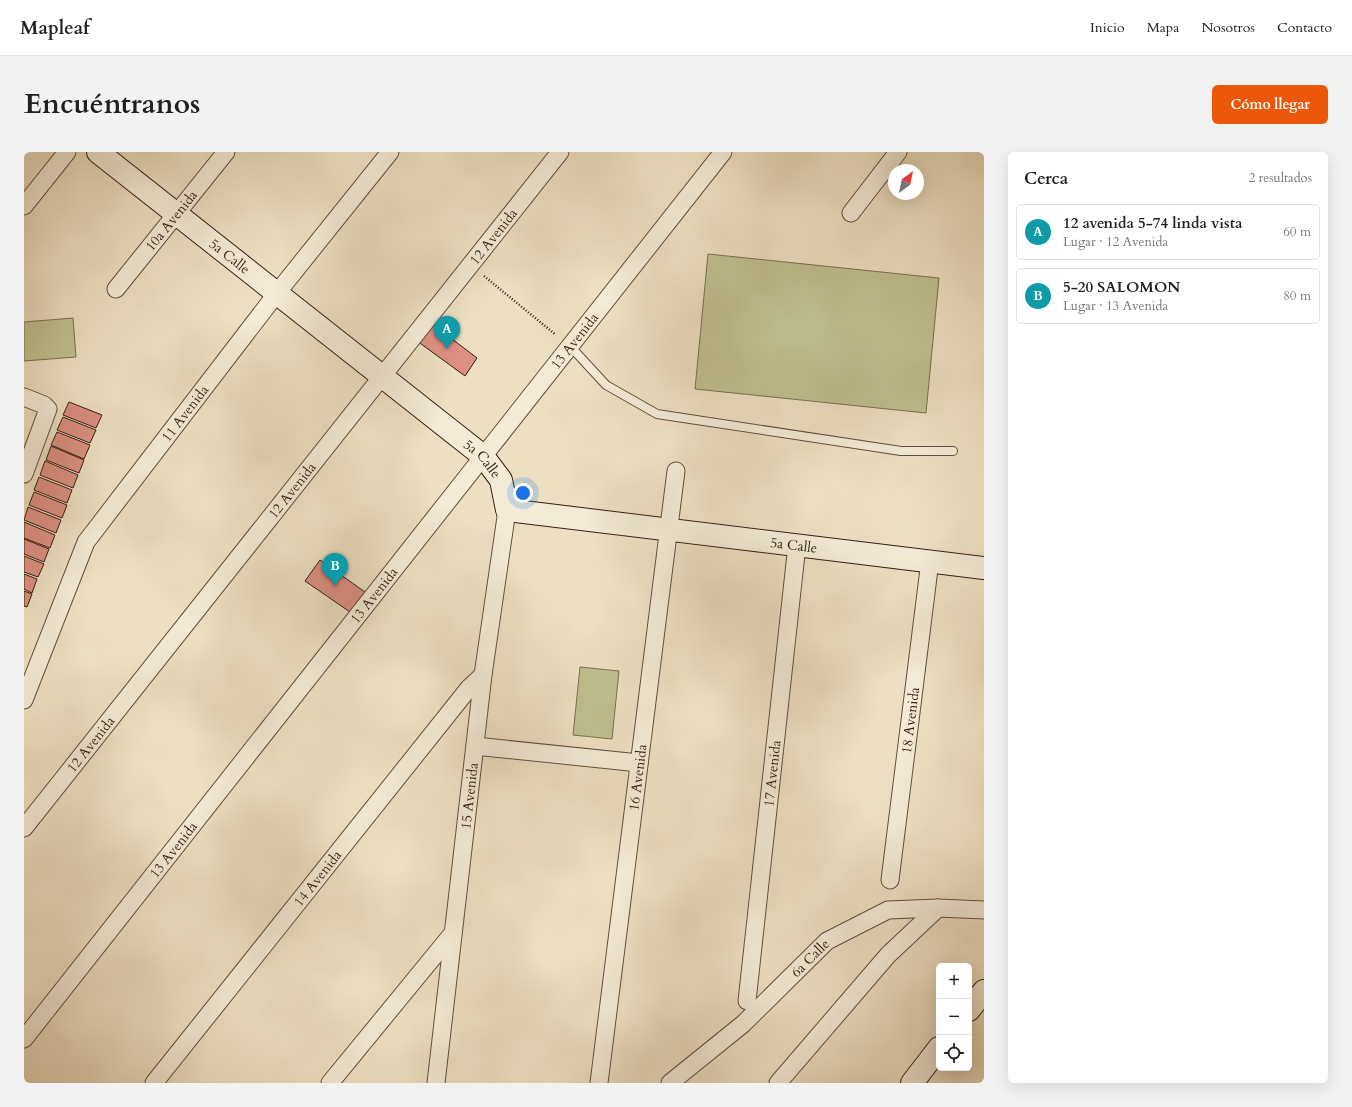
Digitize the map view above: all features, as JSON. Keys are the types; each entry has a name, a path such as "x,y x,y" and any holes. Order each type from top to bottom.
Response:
{"street":[{"path":"24,206 66,152"},
{"name":"5a Calle","path":"98,152 483,456 501,480 507,510 984,568"},
{"name":"10a Avenida","path":"116,289 226,152"},
{"name":"11 Avenida","path":"24,700 86,542 277,293 390,152"},
{"name":"12 Avenida","path":"24,828 560,152"},
{"name":"13 Avenida","path":"24,1039 723,152"},
{"path":"851,213 898,152"},
{"path":"24,397 44,405 48,409 24,474"},
{"name":"16 Avenida","path":"599,1083 676,471"},
{"name":"15 Avenida","path":"436,1083 483,675 507,510"},
{"name":"17 Avenida","path":"747,1001 797,545"},
{"name":"18 Avenida","path":"890,880 930,561"},
{"name":"14 Avenida","path":"154,1083 469,688 483,675"},
{"path":"475,746 639,763"},
{"path":"778,1083 888,955 938,908"},
{"name":"6a Calle","path":"670,1083 742,1024 827,941 888,910 938,908 984,910"},
{"path":"330,1083 453,933"},
{"path":"972,1006 984,991"},
{"path":"912,1083 936,1052"}],"lane":[{"path":"570,346 606,385 657,414 901,450 952,451"}],"path":[{"path":"470,264 570,346"}],"green space":[{"path":"708,254 939,278 926,413 695,389"},
{"path":"73,318 76,357 24,361 24,322"},
{"path":"580,667 619,671 612,739 573,735"}],"building":[{"path":"431,323 477,358 465,376 417,341"},
{"path":"69,402 102,415 96,428 63,415"},
{"path":"63,417 96,430 90,443 57,430"},
{"path":"57,432 90,445 84,459 51,445"},
{"path":"51,446 84,460 79,473 46,460"},
{"path":"45,461 78,475 73,488 40,475"},
{"path":"39,477 72,490 67,503 34,490"},
{"path":"34,492 67,505 62,518 29,505"},
{"path":"28,507 61,520 56,533 24,520"},
{"path":"24,522 55,535 50,548 24,538"},
{"path":"24,539 49,549 44,562 24,554"},
{"path":"24,556 44,564 38,577 24,572"},
{"path":"320,560 365,592 350,612 305,581"},
{"path":"24,574 37,579 32,593 24,589"},
{"path":"24,591 32,594 27,607 24,606"}],"place":[{"name":"12 avenida 5-74 linda vista","path":"447,349"},
{"name":"5-20 SALOMON","path":"335,586"}]}
